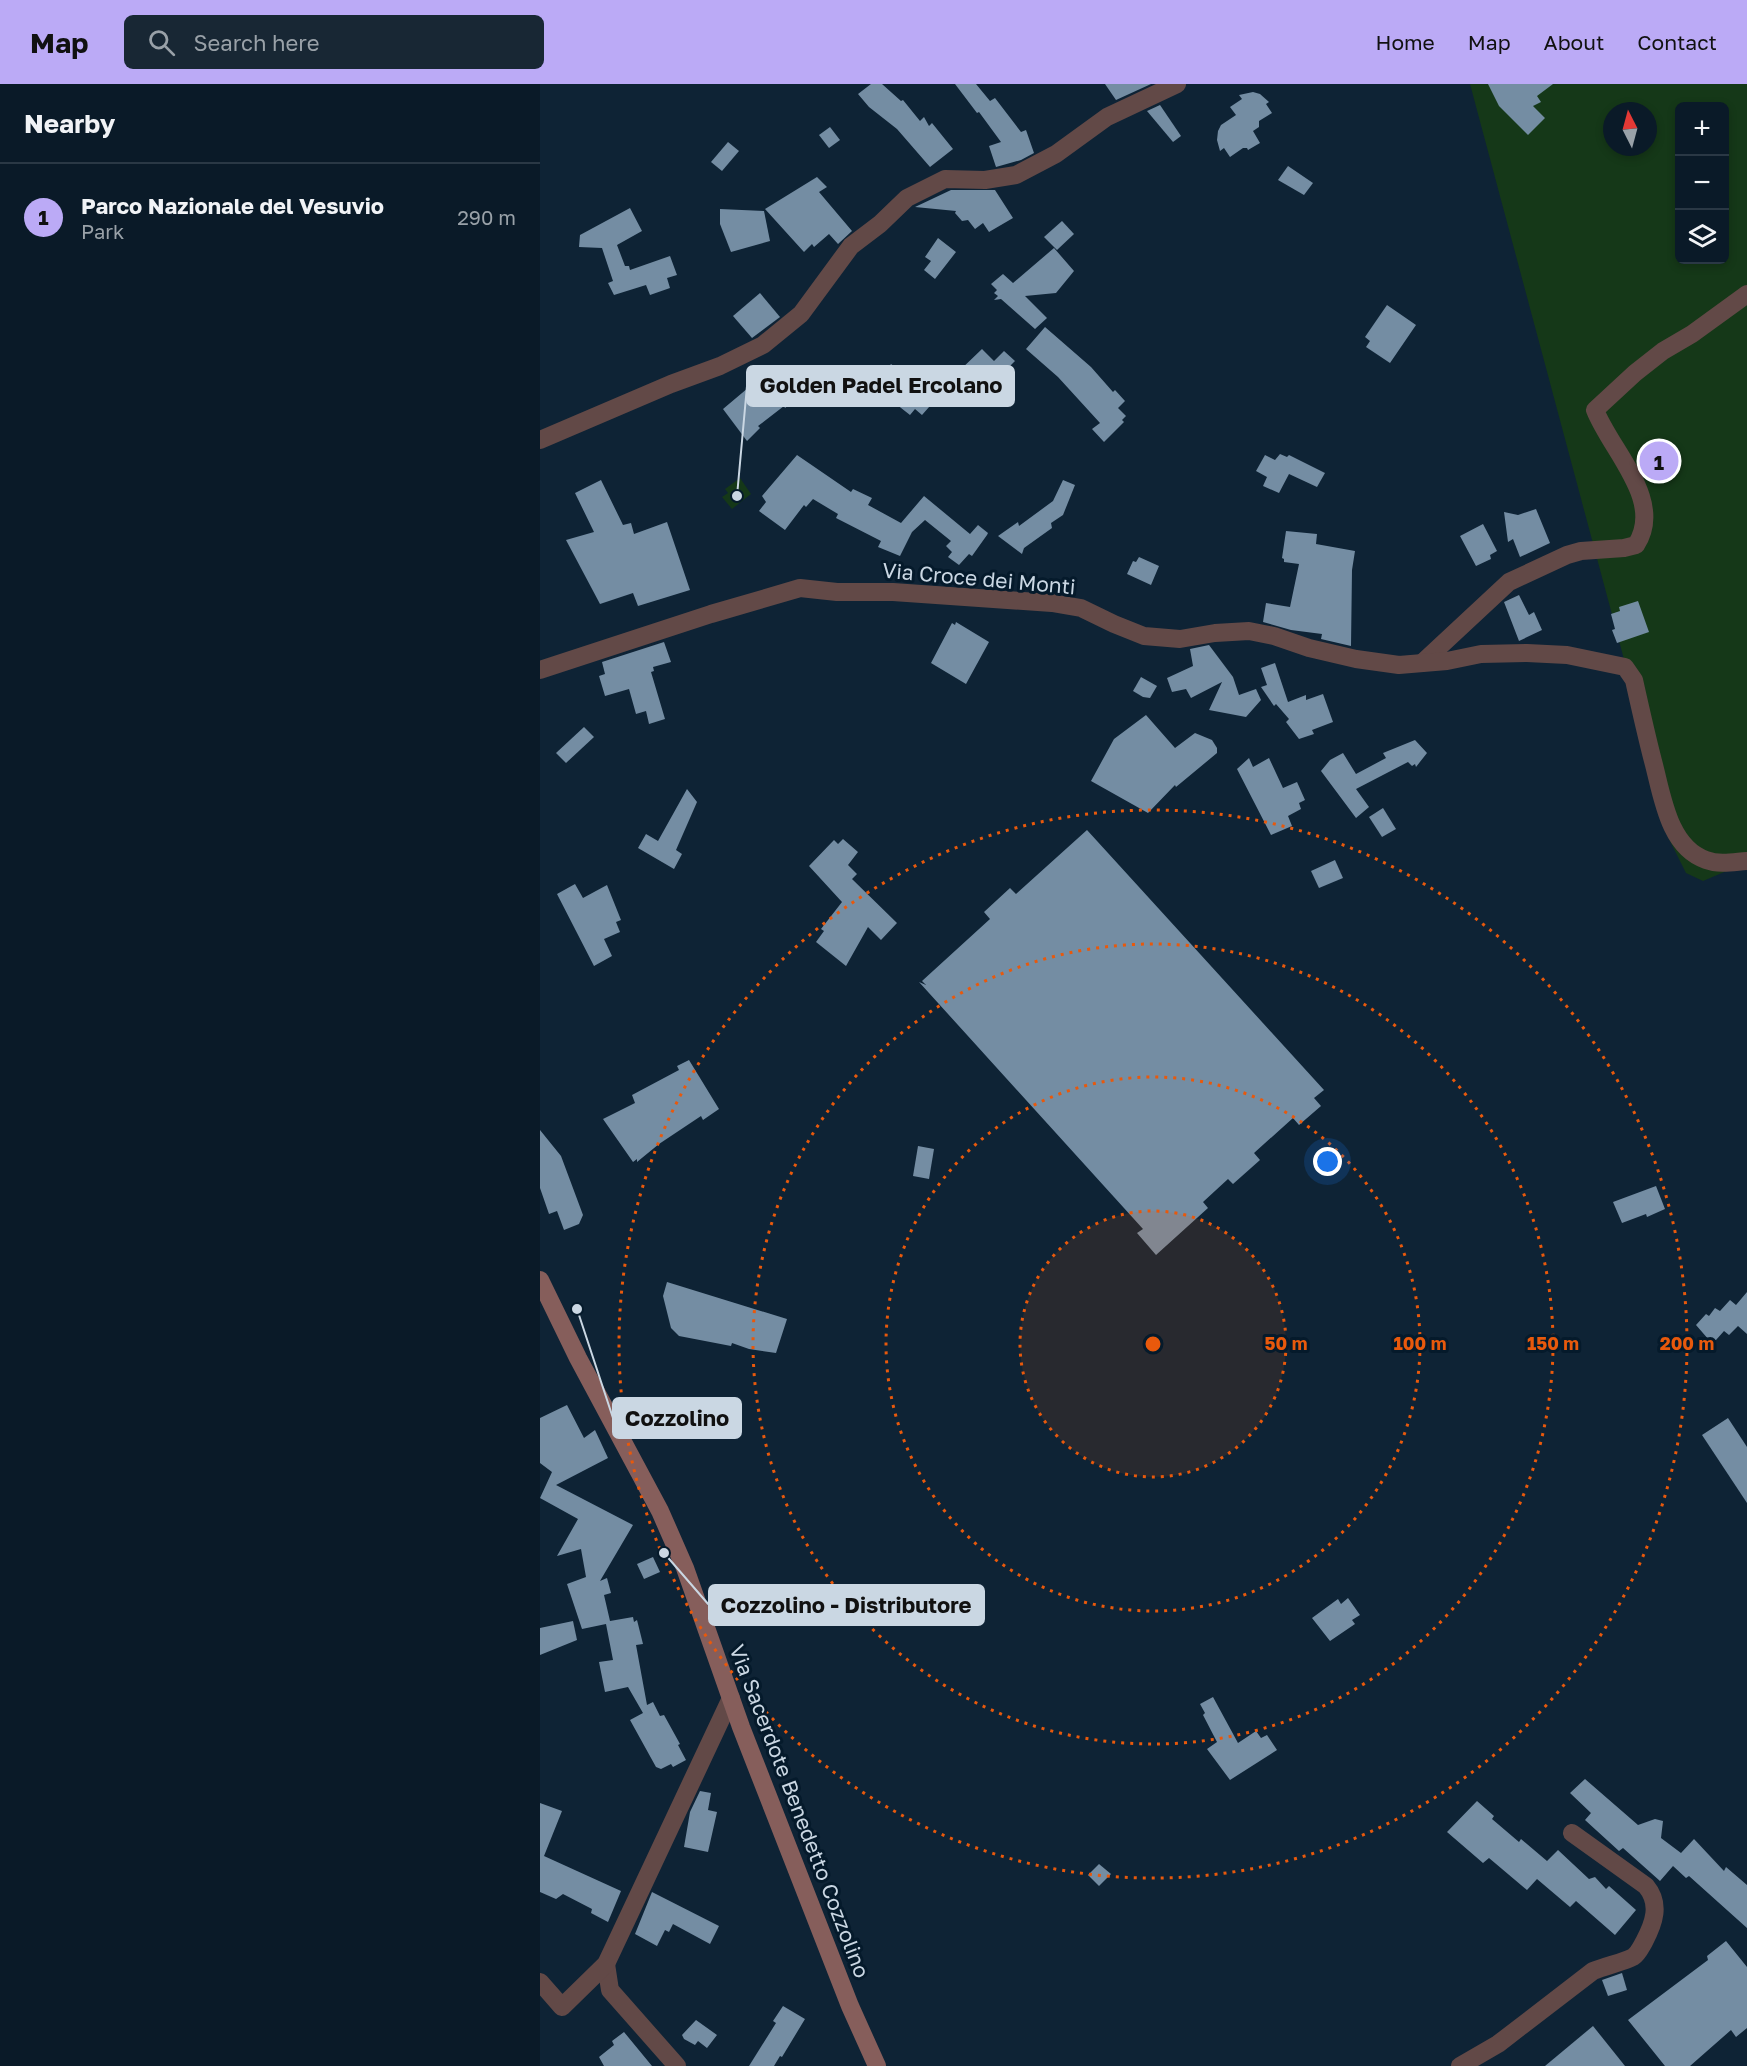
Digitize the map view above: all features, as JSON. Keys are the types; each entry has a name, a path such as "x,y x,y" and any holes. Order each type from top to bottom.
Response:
{"main road":[{"name":"Via Sacerdote Benedetto Cozzolino","path":"540,1280 578,1358 660,1511 685,1568 730,1698 850,2006 877,2066"}],"street":[{"path":"540,440 671,384 720,366 763,345 801,314 851,246 880,224 906,198 945,179 985,180 1016,175 1056,154 1107,117 1177,84"},
{"path":"1422,663 1509,582 1567,555 1581,551 1636,545 1645,524 1644,503 1595,410 1663,351 1692,334 1747,294"},
{"name":"Via Croce dei Monti","path":"540,670 711,614 800,588 1052,603 1082,608 1144,636 1180,639 1215,633 1249,631 1356,659 1399,665 1447,661 1481,654 1567,655 1625,667 1634,680 1661,799 1677,834 1691,852 1704,860 1722,864 1747,861"},
{"path":"540,1982 562,2007 606,1964 730,1698"},
{"path":"1460,2066 1498,2044 1593,1971 1606,1964 1632,1958 1648,1935 1654,1918 1655,1906 1652,1893 1646,1886 1572,1833"},
{"path":"606,1964 610,1990 677,2066"}],"green space":[{"path":"1470,84 1747,84 1747,859 1703,881 1686,873 1665,831 1625,663"},
{"path":"740,478 751,494 732,509 722,497 728,493 725,489"}],"building":[{"path":"871,84 882,84 901,101 903,100 920,121 924,117 929,126 932,123 953,149 930,167 897,129 869,107 858,94"},
{"path":"955,84 976,84 990,101 995,98 1021,132 1026,130 1034,153 1021,160 996,167 989,146 1001,142"},
{"path":"1105,84 1151,84 1116,100"},
{"path":"1488,84 1553,84 1537,96 1541,102 1533,106 1545,118 1528,135 1499,106"},
{"path":"1253,92 1260,94 1269,102 1266,104 1272,113 1259,121 1259,127 1253,131 1260,143 1248,150 1243,148 1230,157 1224,148 1220,151 1217,140 1218,131 1221,125 1236,115 1230,107 1242,99 1239,95"},
{"path":"1160,105 1181,136 1173,142 1147,111"},
{"path":"830,127 840,140 829,148 819,135"},
{"path":"728,142 739,151 722,171 711,162"},
{"path":"1288,166 1313,183 1304,195 1278,180"},
{"path":"817,177 827,187 819,192 852,231 838,244 829,234 814,247 812,244 804,252 765,209"},
{"path":"951,190 995,190 1013,218 989,232 983,223 975,229 968,220 962,221 955,213 956,211 915,207"},
{"path":"630,208 642,231 617,245 625,266 629,266 630,270 670,256 677,275 667,278 670,288 650,295 646,285 614,295 608,283 613,281 602,248 579,247 580,235"},
{"path":"720,209 764,211 770,241 731,252 720,224"},
{"path":"1062,221 1074,234 1057,250 1044,237"},
{"path":"938,238 956,252 935,279 924,270 931,261 925,257"},
{"path":"1054,248 1074,271 1056,293 1025,296 1047,318 1035,329 1001,299 994,300 998,296 994,293 997,290 991,284 1003,274 1013,283"},
{"path":"760,293 780,317 752,338 733,316"},
{"path":"1387,305 1416,325 1390,363 1366,347 1370,341 1365,337"},
{"path":"1045,327 1091,367 1113,392 1115,390 1125,401 1118,408 1126,416 1122,420 1124,422 1104,442 1092,429 1100,423 1058,377 1026,349"},
{"path":"982,349 994,361 1004,351 1015,361 996,380 1001,385 987,399 980,392 978,394 957,373"},
{"path":"891,364 937,398 922,415 915,409 910,415 873,386"},
{"path":"773,367 799,397 758,426 760,428 747,441 723,409"},
{"path":"1280,454 1287,457 1289,455 1325,473 1317,487 1289,474 1279,493 1263,486 1267,477 1256,471 1265,455 1275,460"},
{"path":"797,455 851,492 853,489 872,498 868,505 901,523 924,496 970,534 978,525 988,533 972,556 969,554 959,565 948,557 952,552 946,546 951,541 925,520 912,532 900,556 878,547 881,541 836,518 838,514 813,499 806,507 804,505 785,530 759,511 766,502 762,496"},
{"path":"601,480 623,525 631,523 634,534 667,522 690,590 638,606 633,593 600,604 566,540 594,532 575,493"},
{"path":"1063,480 1075,485 1063,515 1051,523 1052,528 1024,548 1022,554 998,536 1018,522 1019,526 1053,501"},
{"path":"1536,509 1550,543 1520,557 1513,539 1508,542 1504,512 1518,515"},
{"path":"1483,524 1497,551 1490,555 1491,559 1476,566 1460,536"},
{"path":"1286,531 1317,534 1316,544 1355,551 1352,570 1351,646 1321,639 1322,634 1291,630 1263,622 1266,603 1290,607 1299,564 1284,562 1282,558"},
{"path":"1139,557 1159,566 1151,585 1127,574 1133,561 1136,562"},
{"path":"1519,595 1529,615 1534,612 1542,630 1519,641 1504,602"},
{"path":"1638,601 1649,632 1617,643 1612,630 1615,629 1611,614 1620,611 1619,607"},
{"path":"956,622 989,642 966,684 931,663 952,623 955,625"},
{"path":"664,642 671,662 653,667 654,671 651,672 665,719 649,724 646,711 636,714 629,689 605,696 599,676 605,674 602,662"},
{"path":"1209,645 1233,677 1239,695 1256,689 1261,700 1246,717 1209,710 1222,682 1191,698 1186,689 1172,692 1167,678 1193,666 1190,649"},
{"path":"1275,663 1288,702 1306,695 1306,700 1323,694 1333,722 1312,730 1314,734 1299,739 1286,722 1289,719 1276,704 1274,706 1261,687 1267,685 1261,668"},
{"path":"1141,677 1157,686 1150,698 1133,691"},
{"path":"1146,715 1175,748 1195,733 1212,740 1217,748 1217,753 1176,787 1175,785 1148,813 1091,781 1114,739"},
{"path":"584,727 594,737 566,763 556,753"},
{"path":"1415,740 1427,753 1416,767 1415,764 1412,766 1408,762 1356,789 1369,807 1356,818 1321,771 1330,760 1343,753 1356,774 1386,758 1383,753"},
{"path":"1249,758 1253,767 1269,758 1283,788 1297,782 1305,800 1299,803 1301,809 1288,816 1292,826 1271,835 1237,769"},
{"path":"687,789 697,802 676,850 682,854 674,869 638,848 646,834 658,841"},
{"path":"1383,808 1396,829 1382,837 1369,817"},
{"path":"1087,830 1324,1090 1314,1098 1321,1106 1299,1125 1293,1118 1254,1153 1260,1160 1233,1184 1228,1179 1203,1202 1208,1208 1156,1255 1137,1233 1143,1229 919,982 926,985 922,981 990,919 984,912 1010,888 1016,894"},
{"path":"843,839 858,852 848,865 857,874 852,879 897,923 881,940 868,927 846,966 816,942 824,931 821,929 842,902 809,866 834,840 838,844"},
{"path":"1335,860 1343,878 1319,888 1311,871"},
{"path":"575,884 583,898 607,885 621,920 616,922 620,932 604,939 612,956 594,966 557,894"},
{"path":"689,1060 719,1109 703,1120 701,1116 637,1162 637,1159 633,1162 603,1119 635,1103 632,1095 679,1070 677,1066"},
{"path":"540,1130 561,1156 583,1215 579,1224 564,1230 557,1211 549,1214 540,1188"},
{"path":"918,1146 934,1149 929,1179 913,1176"},
{"path":"1656,1186 1665,1209 1647,1217 1646,1214 1622,1223 1613,1202"},
{"path":"667,1282 787,1319 776,1353 749,1349 732,1343 731,1346 679,1336 671,1328 663,1296"},
{"path":"1747,1292 1747,1334 1738,1326 1729,1335 1724,1331 1716,1340 1709,1340 1696,1325 1706,1314 1709,1316 1715,1308 1720,1311 1730,1300 1736,1305"},
{"path":"567,1405 584,1438 595,1430 608,1458 556,1485 633,1525 600,1581 607,1578 611,1593 604,1595 610,1621 633,1617 634,1622 637,1620 643,1644 636,1645 647,1705 653,1702 660,1716 664,1715 686,1760 673,1767 671,1764 661,1769 656,1767 630,1720 643,1713 628,1687 605,1692 599,1662 613,1660 606,1624 582,1629 567,1584 586,1577 581,1549 557,1556 578,1519 540,1498 552,1472 540,1463 540,1418"},
{"path":"1728,1418 1747,1447 1747,1503 1702,1435"},
{"path":"653,1557 660,1572 644,1579 637,1564"},
{"path":"1348,1598 1360,1615 1352,1620 1355,1624 1330,1641 1312,1618 1338,1599 1341,1604"},
{"path":"573,1621 577,1640 540,1655 540,1628"},
{"path":"1213,1697 1238,1743 1256,1731 1261,1738 1267,1735 1277,1750 1230,1780 1207,1749 1217,1742 1200,1704"},
{"path":"1585,1779 1638,1825 1655,1819 1663,1821 1661,1838 1681,1853 1694,1839 1724,1871 1726,1867 1747,1885 1747,1928 1689,1876 1686,1878 1673,1866 1660,1881 1623,1848 1619,1851 1585,1820 1591,1813 1570,1793"},
{"path":"700,1791 711,1793 708,1810 717,1812 708,1852 684,1847 690,1812"},
{"path":"1477,1801 1494,1816 1492,1819 1519,1842 1521,1839 1547,1861 1558,1850 1589,1879 1595,1877 1606,1889 1609,1886 1636,1910 1615,1935 1576,1901 1570,1907 1537,1879 1527,1890 1489,1858 1483,1863 1447,1832"},
{"path":"540,1803 562,1811 544,1856 621,1891 608,1922 591,1913 592,1909 563,1894 556,1899 540,1892"},
{"path":"1099,1864 1111,1874 1099,1886 1088,1875"},
{"path":"652,1892 719,1926 710,1944 673,1924 669,1932 665,1930 657,1946 635,1934"},
{"path":"1726,1941 1747,1967 1747,2028 1736,2037 1731,2030 1690,2066 1665,2066 1628,2020 1708,1960 1707,1956"},
{"path":"1622,1973 1627,1990 1608,1996 1602,1980"},
{"path":"783,2006 805,2019 774,2066 749,2066 776,2023 773,2021"},
{"path":"696,2020 717,2035 707,2048 698,2041 695,2045 684,2039 682,2035"},
{"path":"1593,2026 1625,2066 1545,2066"},
{"path":"624,2032 652,2066 604,2066 599,2057 614,2045 612,2041"}],"place":[{"name":"Parco Nazionale del Vesuvio","path":"1659,461"},
{"name":"Golden Padel Ercolano","path":"737,496"},
{"name":"Cozzolino","path":"577,1309"},
{"name":"Cozzolino - Distributore","path":"664,1553"}]}
